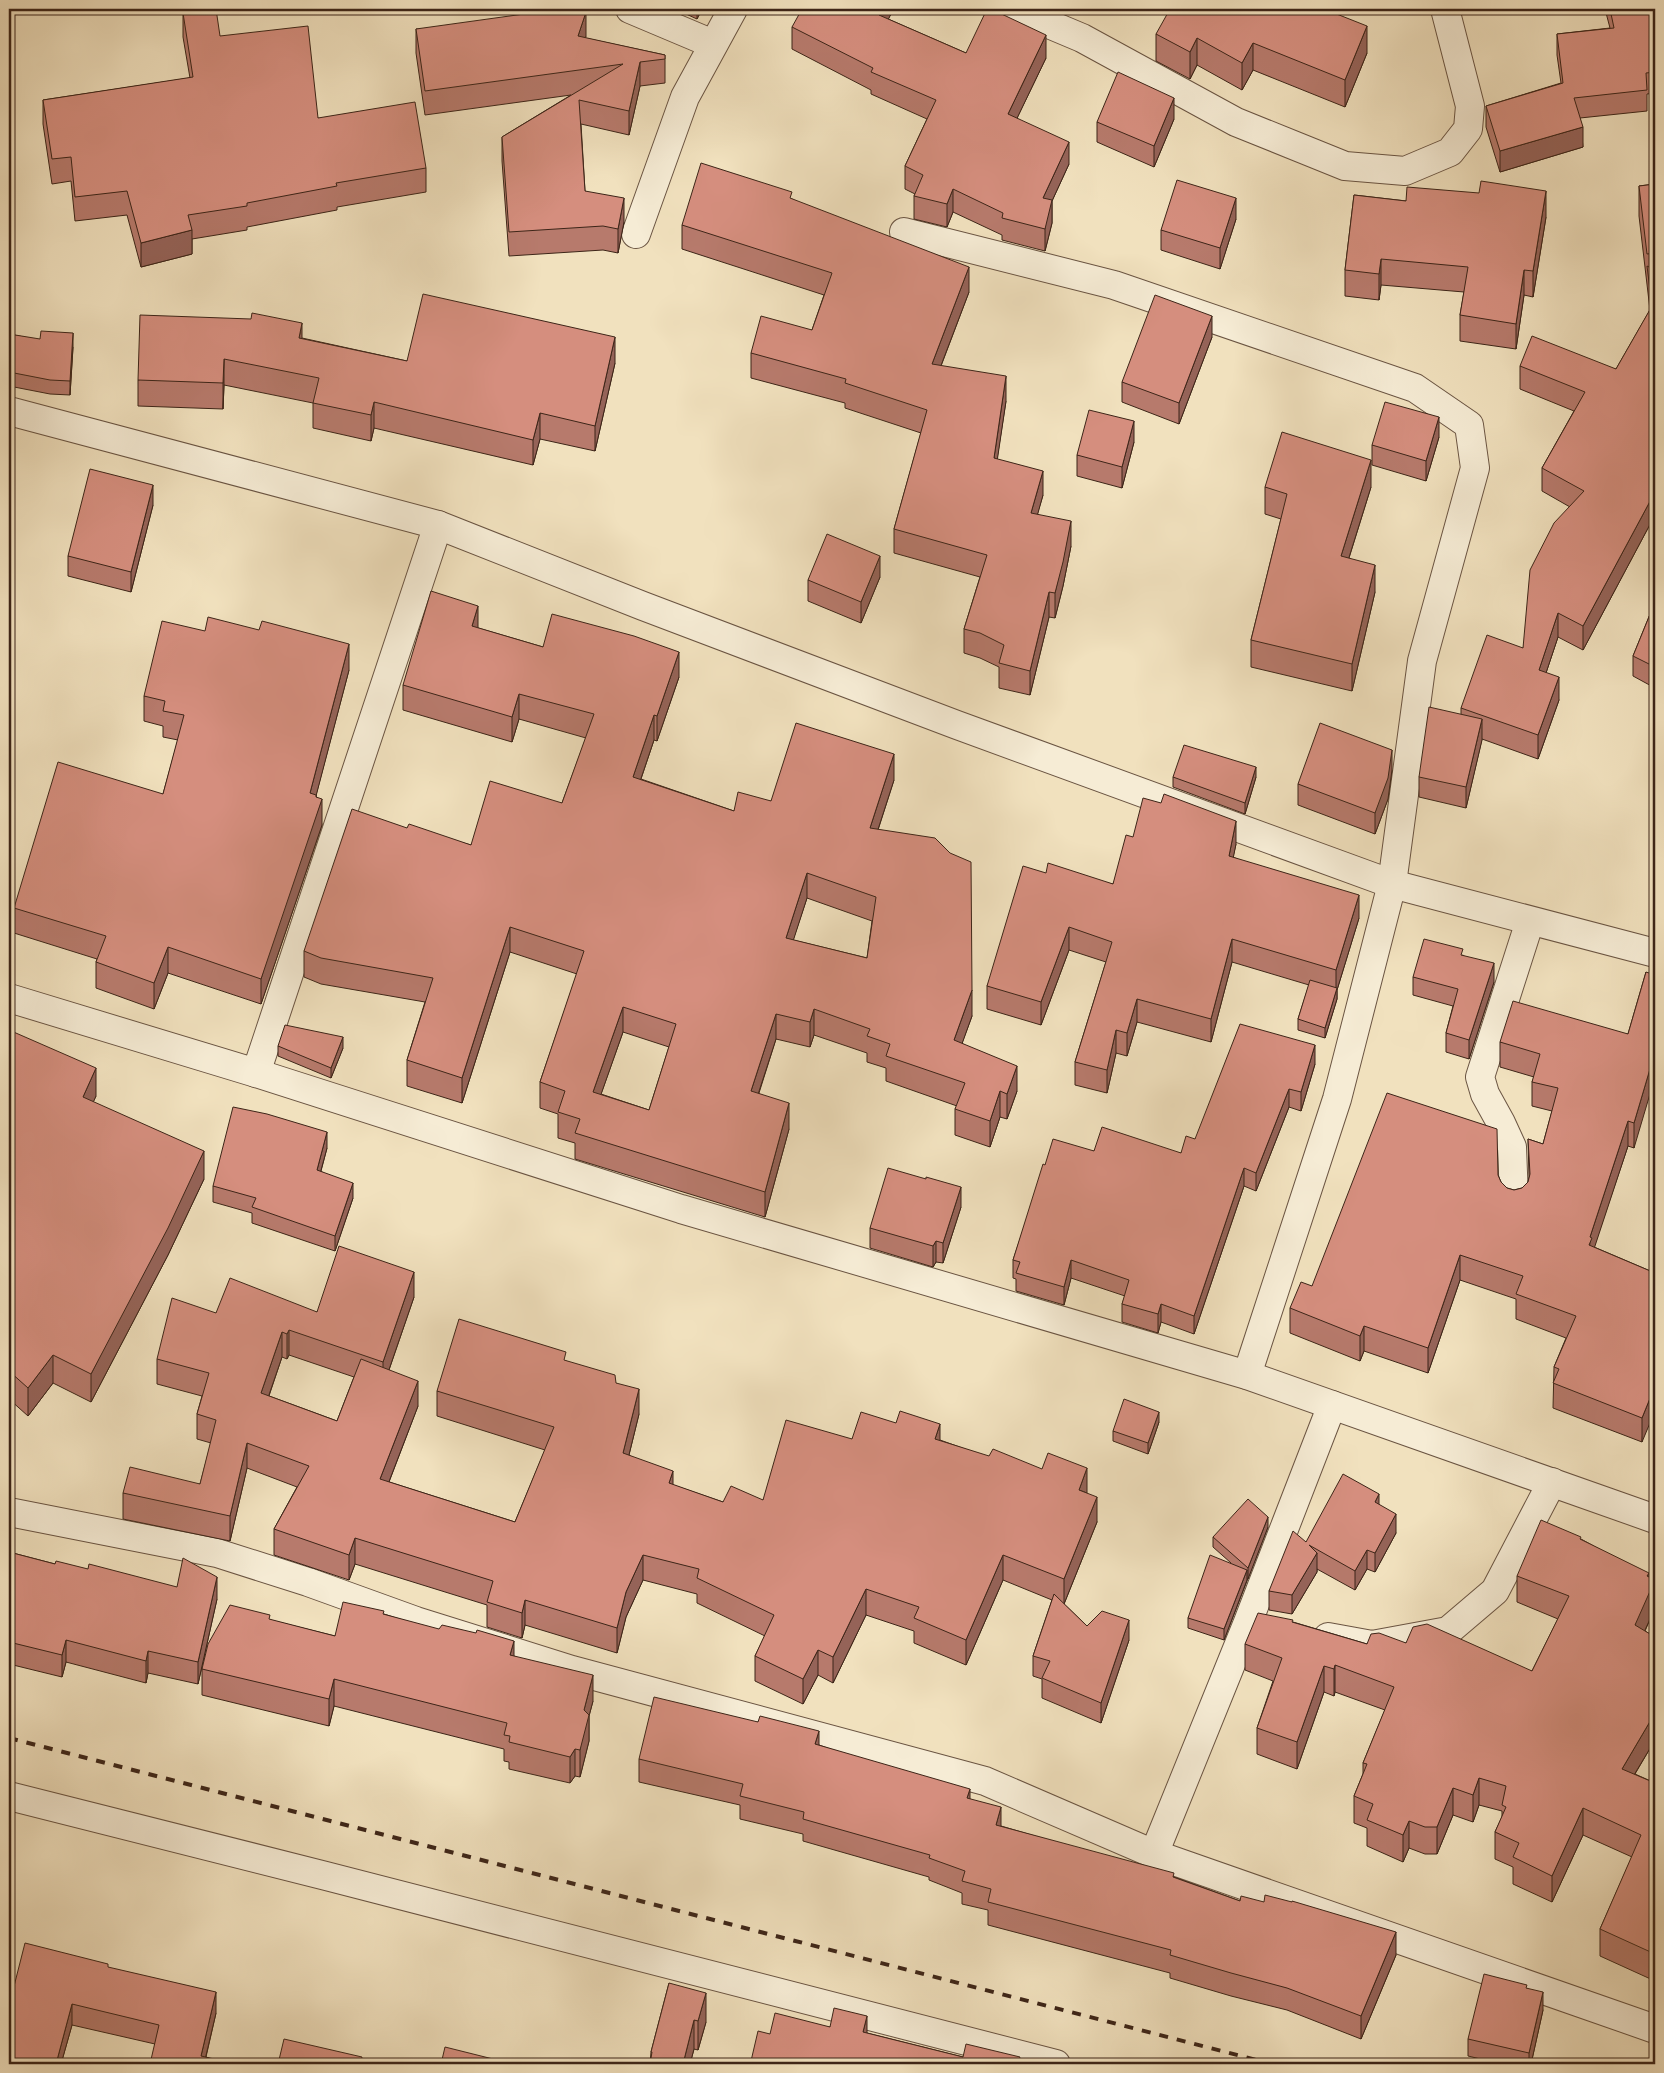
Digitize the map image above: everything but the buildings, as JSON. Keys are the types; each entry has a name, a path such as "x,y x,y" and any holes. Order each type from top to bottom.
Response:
{"street":[{"path":"630,9 713,44"},
{"path":"636,234 685,97 733,9"},
{"path":"1013,9 1082,38 1236,122 1345,166 1405,171 1450,152 1468,129 1470,106 1446,9"},
{"path":"904,232 1133,291 1416,388 1469,425 1475,468 1422,661 1392,884 1337,1099 1247,1375"},
{"path":"9,411 438,525 643,606 902,704 1392,884 1655,953"},
{"path":"256,1073 438,525"},
{"path":"1514,1199 1512,1147 1485,1094 1480,1077 1530,920"},
{"path":"9,998 256,1073 681,1208 1247,1375 1655,1519"},
{"path":"1154,1854 1248,1622 1332,1405"},
{"path":"1305,1633 1372,1645 1448,1631 1496,1591 1552,1482"},
{"path":"9,1512 217,1553 308,1582 416,1621 572,1670 985,1781 1154,1854 1655,2029"},
{"path":"1248,1622 1276,1627"},
{"path":"9,1796 1056,2064"}],"railway":[{"path":"9,1738 1272,2064"}]}
